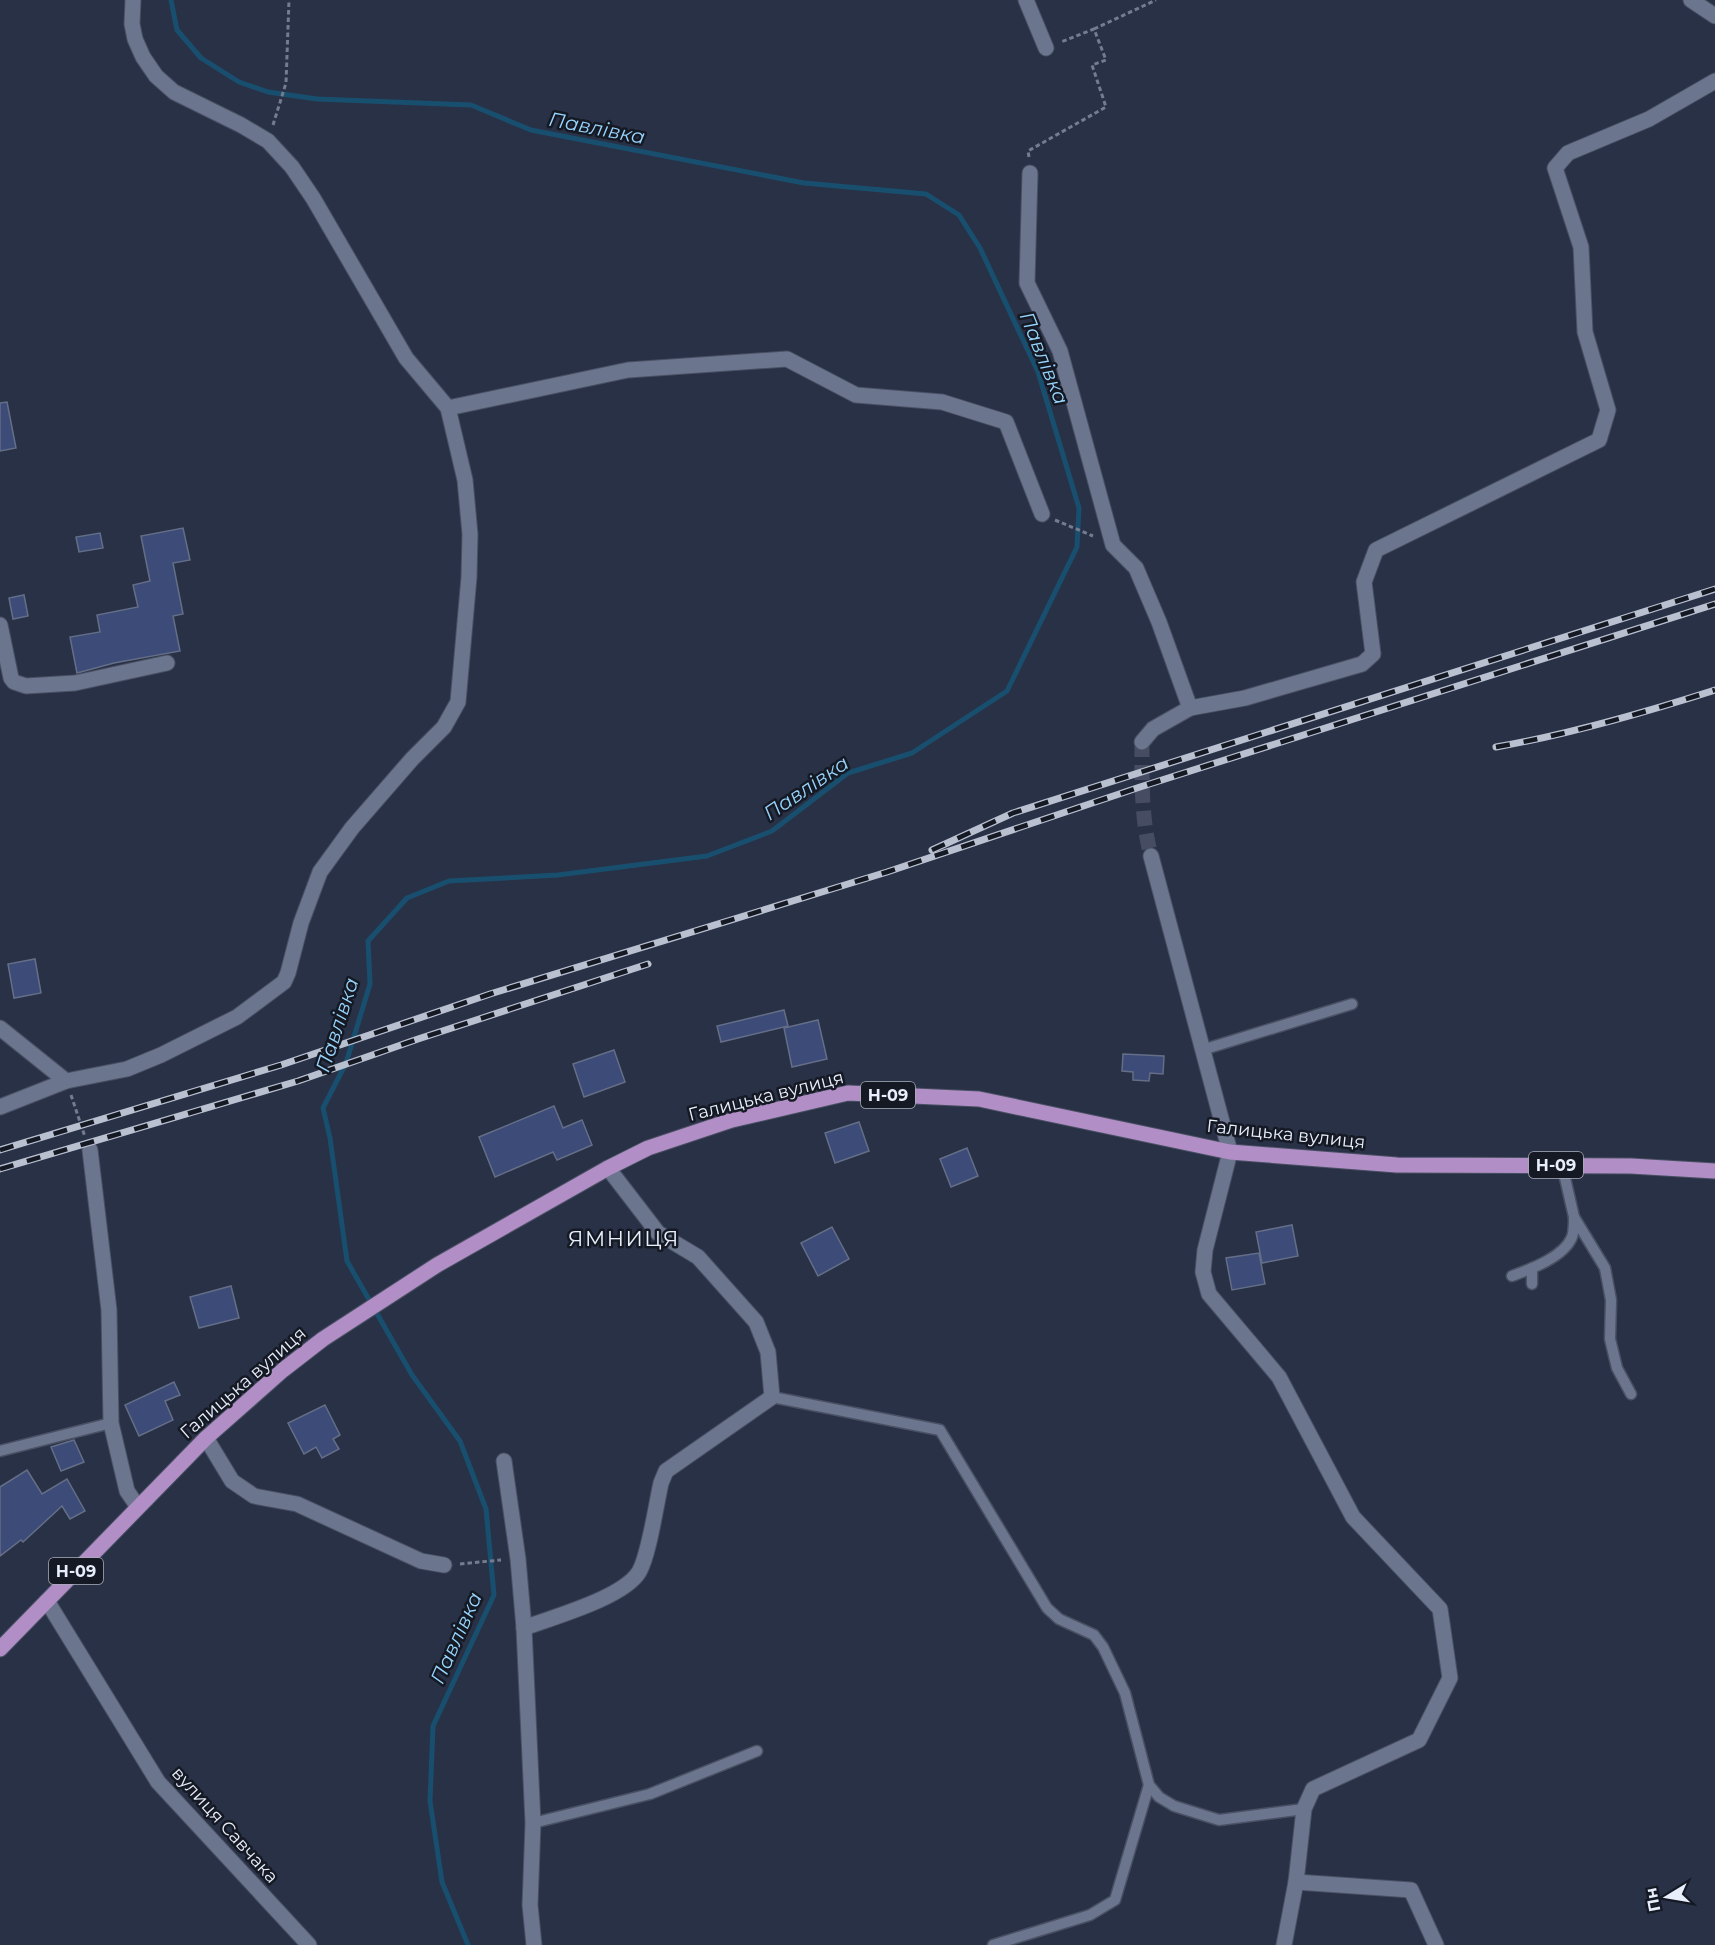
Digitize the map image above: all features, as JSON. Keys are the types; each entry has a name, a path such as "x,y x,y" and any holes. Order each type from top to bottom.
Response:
{"main road":[{"name":"Галицька вулиця","path":"0,1649 206,1438 283,1370 323,1339 437,1265 608,1168 648,1148 732,1120 848,1093 980,1099 1230,1152 1397,1165 1631,1166 1715,1171"}],"street":[{"path":"0,1107 66,1081 127,1069 161,1055 237,1017 284,982 301,923 320,872 352,828 412,759 444,728 458,702 469,577 470,534 465,480 448,408 406,358 313,198 292,167 268,141 174,92 156,76 143,57 135,39 132,24 133,0"},
{"path":"1026,0 1046,48"},
{"path":"1690,0 1715,16"},
{"path":"1142,742 1153,729 1190,708 1245,698 1362,663 1373,654 1364,582 1376,550 1599,440 1608,410 1585,332 1581,247 1555,168 1568,153 1649,119 1715,81"},
{"path":"1030,173 1027,283 1060,351 1113,545 1136,568 1190,708"},
{"path":"448,408 628,370 787,359 856,395 942,402 1006,422 1048,517"},
{"path":"0,625 11,678 26,686 75,683 167,663"},
{"path":"1151,856 1230,1152 1205,1250 1203,1272 1209,1294 1280,1377 1353,1517 1440,1609 1450,1678 1419,1740 1313,1789 1304,1809 1296,1882 1284,1945"},
{"path":"0,1028 66,1081"},
{"path":"90,1150 109,1311 111,1423 126,1491 138,1507"},
{"path":"524,1628 613,1594 629,1584 639,1572 645,1558 661,1483 666,1471 772,1397 768,1352 756,1322 698,1257 658,1233 608,1168"},
{"path":"206,1438 232,1481 254,1496 297,1504 421,1561 444,1565"},
{"path":"504,1461 518,1559 524,1628 533,1823 530,1905 534,1945"},
{"name":"вулиця Савчака","path":"47,1601 158,1782 309,1945"},
{"path":"1296,1882 1411,1890 1436,1945"}],"lane":[{"path":"1202,1050 1352,1004"},
{"path":"1562,1165 1574,1217 1605,1268 1611,1300 1610,1339 1617,1368 1631,1394"},
{"path":"1512,1276 1541,1265 1560,1252 1572,1237 1574,1217"},
{"path":"1532,1268 1532,1284"},
{"path":"772,1397 940,1430 1047,1608 1059,1619 1094,1635 1103,1647 1125,1693 1149,1785 1158,1797 1174,1806 1219,1820 1304,1809"},
{"path":"0,1451 111,1423"},
{"path":"533,1823 650,1794 757,1751"},
{"path":"993,1945 1090,1915 1115,1900 1149,1785"}],"path":[{"path":"268,141 286,83 289,0"},
{"path":"1046,48 1156,0"},
{"path":"1030,173 1028,151 1106,107 1092,65 1106,60 1094,29"},
{"path":"1048,517 1094,536"},
{"path":"66,1081 90,1150"},
{"path":"444,1565 518,1559"}],"building":[{"path":"7,402 16,448 0,451 0,403"},
{"path":"183,528 190,560 173,563 183,614 173,616 180,651 114,663 77,673 70,637 100,632 97,615 138,607 133,585 150,581 141,536"},
{"path":"100,533 103,548 79,552 76,537"},
{"path":"24,595 28,616 13,619 9,598"},
{"path":"35,959 41,993 14,998 8,964"},
{"path":"784,1010 788,1026 721,1042 717,1026"},
{"path":"818,1020 827,1059 792,1067 784,1028"},
{"path":"614,1050 625,1082 584,1097 573,1064"},
{"path":"1123,1054 1164,1056 1163,1074 1150,1073 1149,1081 1133,1080 1133,1072 1122,1071"},
{"path":"554,1106 563,1128 582,1120 592,1145 557,1160 553,1152 495,1177 479,1137"},
{"path":"859,1122 869,1151 835,1163 825,1133"},
{"path":"967,1148 978,1176 951,1187 940,1159"},
{"path":"1292,1225 1298,1256 1262,1263 1256,1232"},
{"path":"832,1227 849,1259 818,1276 801,1243"},
{"path":"1259,1253 1265,1284 1232,1290 1226,1258"},
{"path":"231,1286 239,1318 199,1328 190,1297"},
{"path":"174,1382 180,1395 165,1401 173,1420 139,1436 125,1405"},
{"path":"325,1405 340,1435 333,1439 339,1449 322,1458 316,1447 304,1454 288,1423"},
{"path":"74,1440 84,1462 61,1471 51,1447"},
{"path":"27,1470 42,1494 67,1479 85,1511 70,1519 62,1506 23,1542 21,1540 0,1556 0,1487"}],"waterway":[{"name":"Павлівка","path":"171,0 177,30 201,58 239,82 268,92 317,99 471,105 531,130 804,183 926,194 959,215 980,248 1038,372 1079,508 1077,547 1007,691 912,753 848,773 772,831 707,856 558,875 449,881 407,898 368,941 370,984 346,1063 323,1108 330,1138 347,1261 412,1375 460,1441 486,1509 494,1595 433,1726 430,1801 442,1882 468,1945"}],"tunnel":[{"path":"1142,742 1144,814 1151,856"}],"railway":[{"path":"932,850 1013,813 1715,589"},
{"path":"0,1150 281,1065 490,994 887,872 1140,787 1715,604"},
{"path":"1496,747 1607,722 1715,690"},
{"path":"0,1169 298,1081 648,964"}],"district":[{"name":"ЯМНИЦЯ","path":"624,1239"}]}
